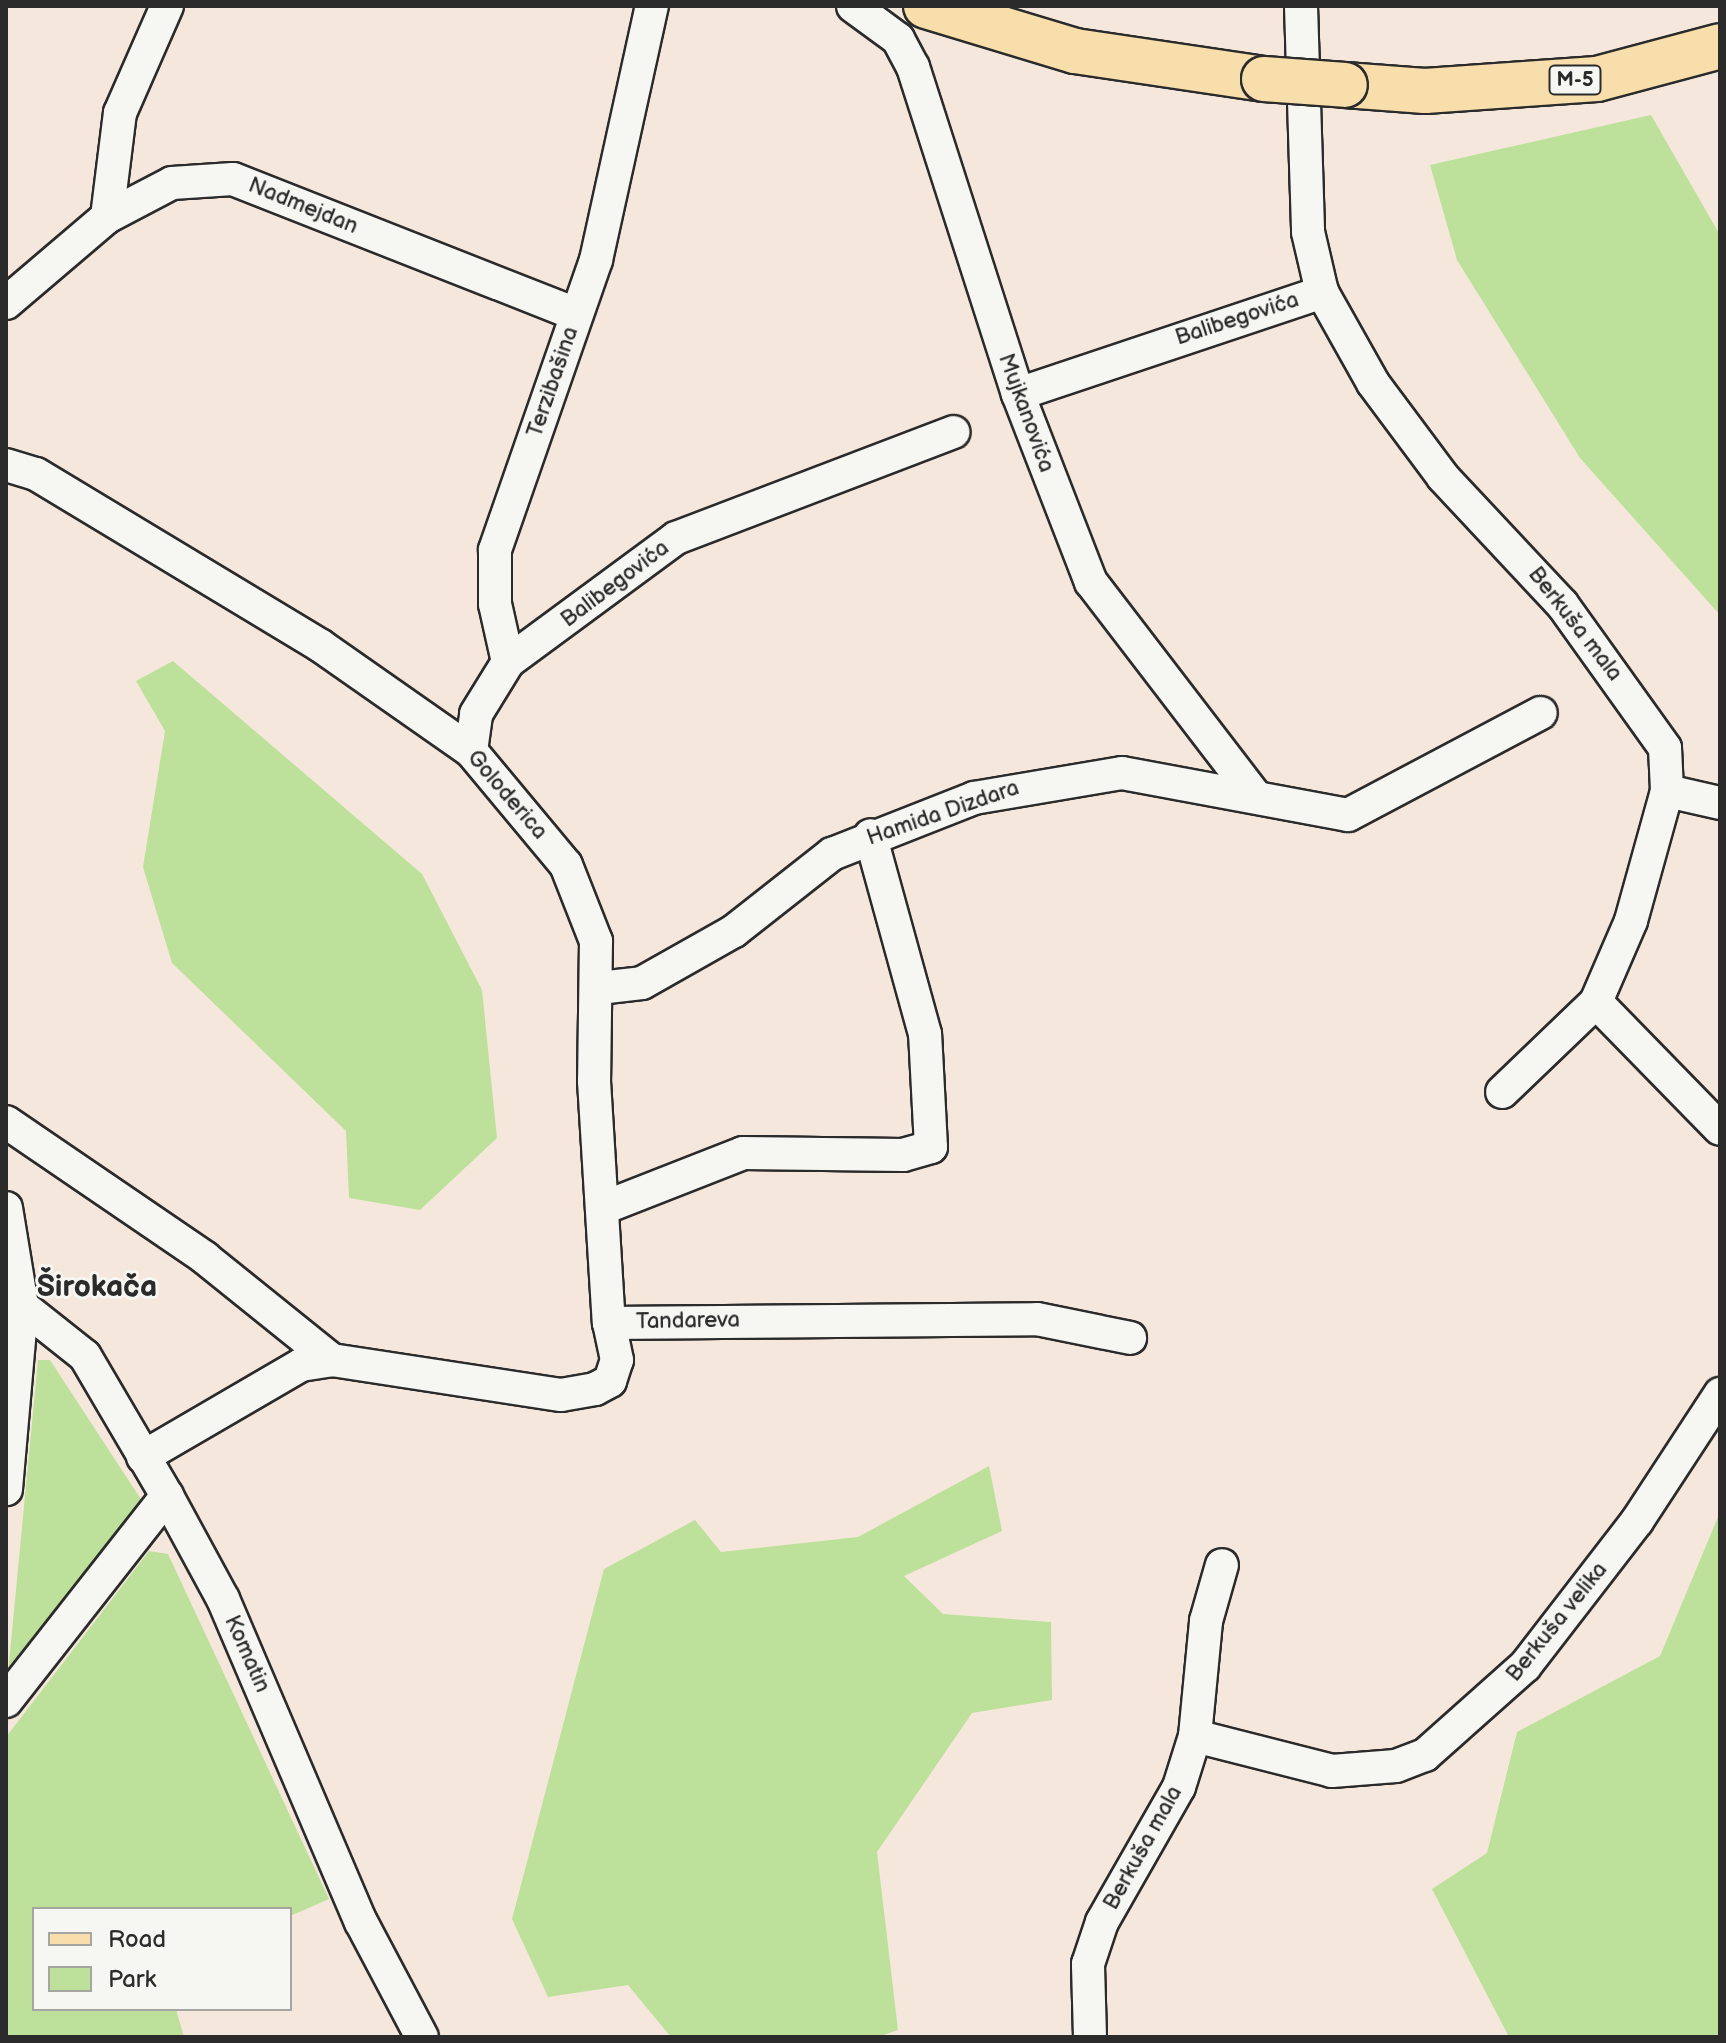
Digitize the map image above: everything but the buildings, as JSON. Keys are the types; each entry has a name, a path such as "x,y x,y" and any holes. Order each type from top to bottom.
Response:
{"main road":[{"name":"M-5","path":"926,6 1075,51 1264,79 1425,91 1597,79 1720,46"}],"street":[{"path":"107,217 120,113 167,6"},
{"name":"Terzibašina","path":"508,662 495,604 495,550 596,260 652,6"},
{"name":"Mujkanovića","path":"853,6 898,39 913,67 1018,394 1091,582 1256,797"},
{"name":"Balibegovića","path":"1018,394 1322,292 1308,232 1301,6"},
{"name":"Nadmejdan","path":"6,303 107,217 172,183 233,179 576,314"},
{"name":"Berkuša mala","path":"1322,292 1373,383 1443,477 1508,542 1615,672 1665,748 1667,791 1631,921 1596,1002 1502,1092"},
{"name":"Balibegovića","path":"508,662 676,538 953,432"},
{"name":"Goloderica","path":"6,465 36,474 321,646 471,751 566,865 592,929 599,988 594,1081 609,1323"},
{"path":"471,751 476,714 508,662"},
{"name":"Hamida Dizdara","path":"599,988 642,983 684,961 870,835 1030,783 1122,773 1348,815 1541,713"},
{"path":"1667,791 1720,803"},
{"path":"603,1208 743,1153 903,1155 931,1147 925,1034 870,835"},
{"path":"1596,1002 1720,1129"},
{"path":"6,1122 205,1258 332,1360"},
{"path":"6,1208 22,1306 6,1489"},
{"name":"Komatin","path":"22,1306 85,1356 167,1496 223,1599 361,1922 422,2037"},
{"name":"Tandareva","path":"143,1457 301,1365 332,1360 561,1395 610,1381 617,1360 609,1323 1037,1319 1130,1338"},
{"name":"Berkuša velika","path":"1195,1736 1332,1771 1396,1766 1425,1755 1525,1666 1637,1521 1720,1394"},
{"path":"6,1701 167,1496"},
{"name":"Berkuša mala","path":"1090,2037 1088,1964 1102,1922 1179,1787 1195,1736 1206,1621 1222,1565"}],"green space":[{"path":"1651,115 1720,235 1720,615 1580,458 1457,260 1430,165"},
{"path":"173,661 422,874 482,990 497,1138 420,1210 349,1198 346,1131 172,963 143,867 165,731 136,681"},
{"path":"38,1360 50,1360 150,1513 6,1694"},
{"path":"989,1466 1002,1531 904,1576 943,1614 1051,1622 1052,1700 972,1713 877,1852 898,2030 878,2037 671,2037 628,1985 548,1997 512,1919 604,1569 695,1520 721,1552 858,1537"},
{"path":"1720,1512 1720,2037 1509,2037 1432,1889 1487,1853 1517,1732 1660,1656"},
{"path":"149,1551 168,1554 329,1899 292,1915 292,1907 32,1907 32,2011 177,2011 184,2037 6,2037 6,1737"}],"district":[{"name":"Širokača","path":"97,1287"}]}
